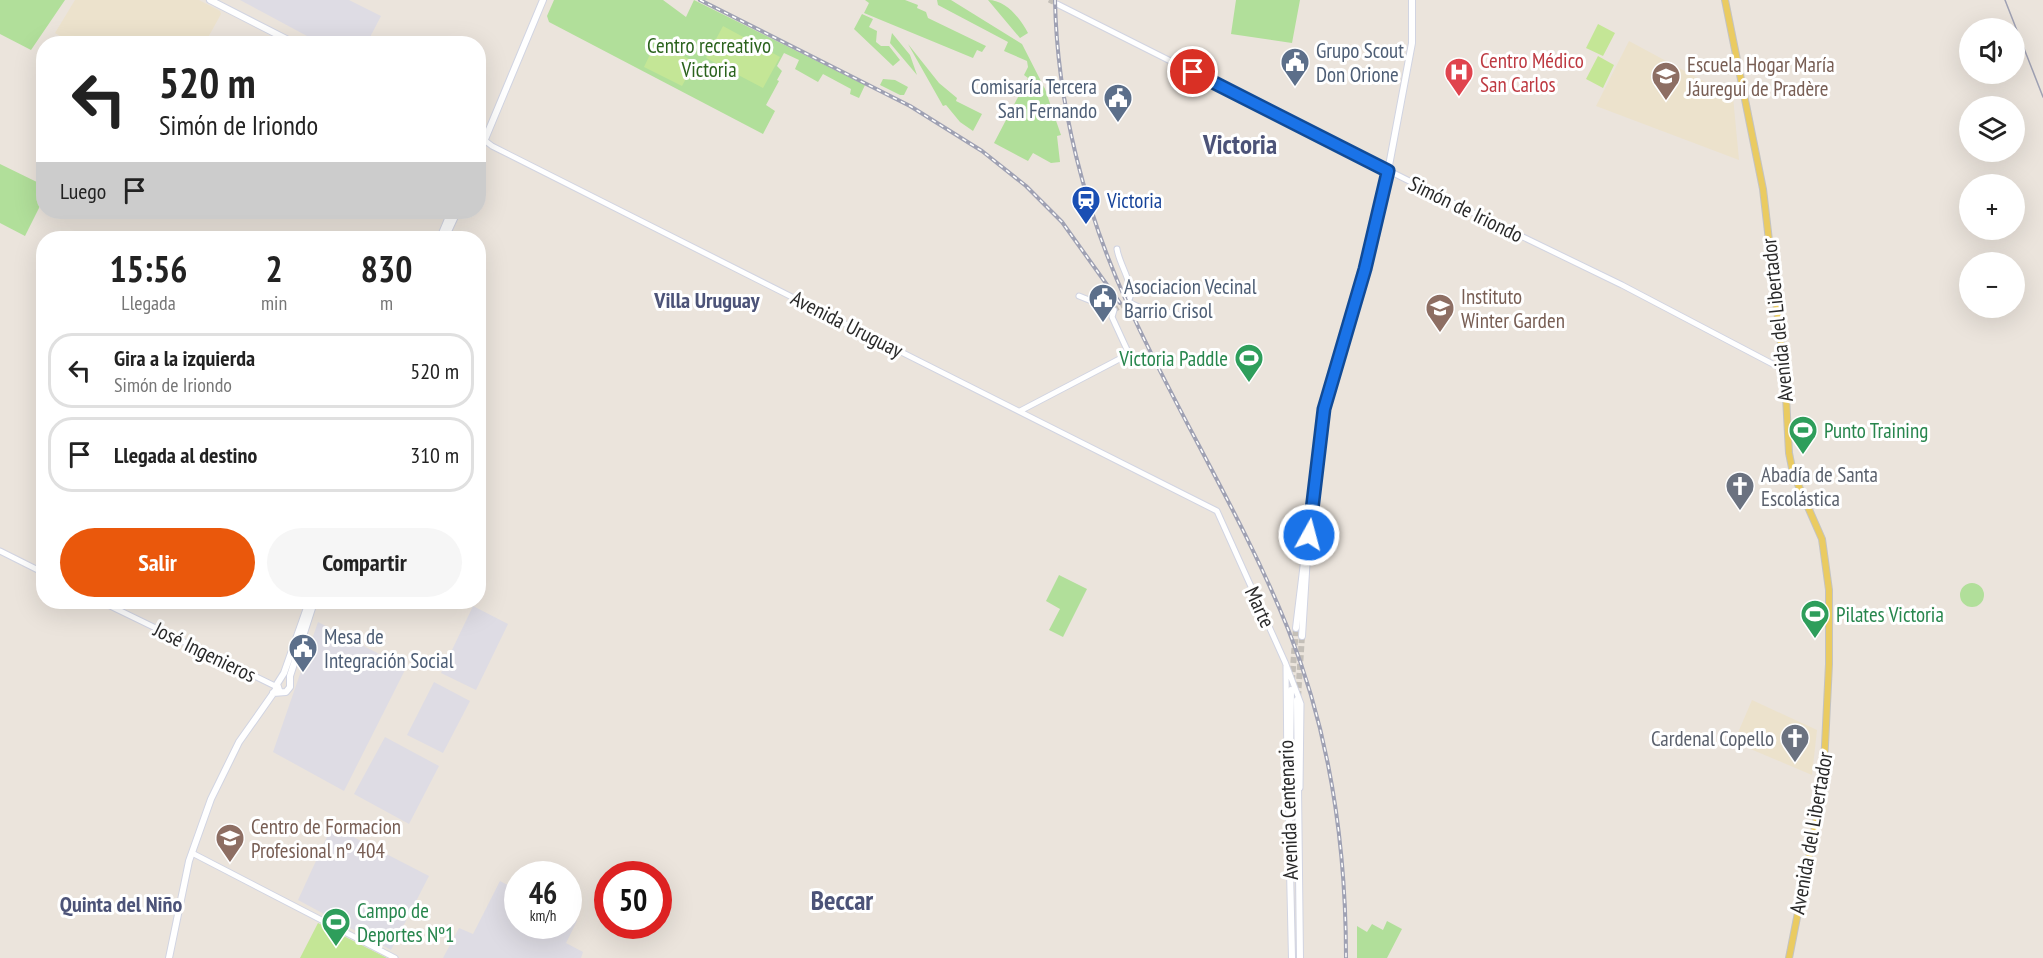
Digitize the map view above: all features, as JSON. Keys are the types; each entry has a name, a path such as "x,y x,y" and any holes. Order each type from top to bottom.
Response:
{"main road":[{"path":"210,0 280,36"},
{"path":"486,127 543,0"},
{"path":"1302,636 1307,552 1324,409 1365,269 1388,171 1411,54 1412,0"},
{"name":"Avenida del Libertador","path":"1725,0 1763,189 1784,370 1792,472 1822,539 1829,590 1827,731 1823,786 1789,958"},
{"path":"1296,628 1302,565 1307,552"},
{"path":"169,958 192,854 211,799 225,768 272,693 278,688 306,609"},
{"path":"278,688 289,690 289,681 312,609"},
{"path":"280,680 289,681"},
{"name":"Avenida Centenario","path":"1291,688 1292,958"},
{"name":"Avenida Centenario","path":"1299,702 1297,816 1300,958"}],"street":[{"name":"Simón de Iriondo","path":"1057,4 1388,171 1622,285 1784,370"},
{"name":"Avenida Uruguay","path":"486,143 1217,511"},
{"path":"1117,249 1131,291 1128,302 1141,308 1177,314"},
{"path":"1020,411 1129,354 1112,317 1114,310 1079,296"},
{"name":"Marte","path":"1217,511 1285,662 1291,688"},
{"path":"0,551 36,569"},
{"name":"José Ingenieros","path":"116,609 278,688"},
{"path":"1291,688 1299,702"},
{"path":"192,854 395,958"}],"shaded area":[{"path":"75,0 199,0 220,11 221,14 209,36 60,36 55,33"},
{"path":"240,0 349,0 381,16 371,36 307,36"},
{"name":"Escuela Hogar María Jáuregui de Pradère","path":"1629,41 1733,97 1739,160 1596,106"},
{"path":"472,609 479,609 508,624 476,690 441,673"},
{"path":"318,622 406,668 344,791 273,752"},
{"path":"434,682 470,701 443,753 407,735"},
{"path":"1752,700 1817,730 1812,775 1734,742"},
{"path":"385,737 439,766 409,824 354,794"},
{"path":"332,826 429,876 391,950 298,900"},
{"path":"500,881 504,883 504,939 568,939 566,943 583,952 581,958 443,958 459,928 473,934"}],"green space":[{"path":"0,0 65,0 41,36 36,36 36,43 31,50 0,34"},
{"name":"Centro recreativo Victoria","path":"554,0 663,0 686,17 694,0 865,85 859,98 850,94 851,89 823,74 818,82 795,69 799,60 784,53 777,66 782,71 777,80 779,81 766,105 775,111 763,134 549,22 547,16"},
{"path":"865,0 905,0 918,5 917,8 926,12 928,18 986,46 982,52 977,50 973,58 864,13 869,3"},
{"path":"937,0 951,0 1022,44 1045,89 1061,135 1057,136 1060,162 1051,163 1033,153 1028,161 994,143 1028,78 1024,75 1028,67 1027,61 1004,51 1008,42 938,5"},
{"path":"988,0 1006,6 1017,16 1028,33 1020,38"},
{"path":"1236,0 1300,0 1292,43 1231,34"},
{"path":"862,14 873,19 869,27 877,31 876,42 881,46 889,46 900,60 893,66 854,29"},
{"path":"1598,24 1615,33 1603,56 1586,48"},
{"path":"723,26 780,57 763,88 706,58"},
{"path":"892,33 910,55 917,75 890,43"},
{"path":"656,42 695,62 682,86 644,67"},
{"path":"908,44 939,83 957,98 956,101 982,114 973,131 960,122 946,105 943,106"},
{"path":"1598,56 1614,65 1603,88 1586,79"},
{"path":"883,79 895,80 908,87 904,95 880,85"},
{"path":"0,164 36,182 36,214 25,236 0,223"},
{"path":"1059,575 1087,589 1063,637 1049,630 1060,609 1046,601"},
{"path":"1972,583 1981,586 1984,595 1981,604 1972,607 1963,604 1960,595 1963,586"},
{"path":"1387,921 1402,929 1387,958 1357,958 1357,926 1367,932 1372,924 1383,930"},
{"name":"Campo de Deportes Nº1","path":"318,923 387,958 300,958"}],"tunnel":[{"path":"1049,0 1057,4"},
{"path":"1114,310 1128,302"},
{"path":"1292,681 1296,628"},
{"path":"1298,697 1302,636"}],"tram line":[{"path":"2005,0 2043,97"}],"railway":[{"path":"700,0 910,106 982,151 1026,186 1062,222 1120,303"},
{"path":"1055,0 1061,78 1068,117 1076,156 1099,232 1147,346 1251,547 1303,668 1325,749 1333,790 1343,874 1346,958"}],"place":[{"name":"Grupo Scout Don Orione","path":"1295,88"},
{"name":"Centro Médico San Carlos","path":"1459,98"},
{"name":"Escuela Hogar María Jáuregui de Pradère","path":"1666,102"},
{"name":"Comisaría Tercera San Fernando","path":"1118,124"},
{"name":"Victoria","path":"1086,226"},
{"name":"Asociacion Vecinal Barrio Crisol","path":"1103,324"},
{"name":"Instituto Winter Garden","path":"1440,334"},
{"name":"Victoria Paddle","path":"1249,384"},
{"name":"Punto Training","path":"1803,456"},
{"name":"Abadía de Santa Escolástica","path":"1740,512"},
{"name":"Pilates Victoria","path":"1815,640"},
{"name":"Mesa de Integración Social","path":"303,674"},
{"name":"Cardenal Copello","path":"1795,764"},
{"name":"Centro de Formacion Profesional nº 404","path":"230,864"},
{"name":"Campo de Deportes Nº1","path":"336,948"}],"district":[{"name":"Victoria","path":"1240,144"},
{"name":"Villa Uruguay","path":"707,300"},
{"name":"Beccar","path":"842,900"},
{"name":"Quinta del Niño","path":"121,904"}],"route":[{"path":"1193,72 1388,171 1365,269 1324,409 1309,535"}]}
